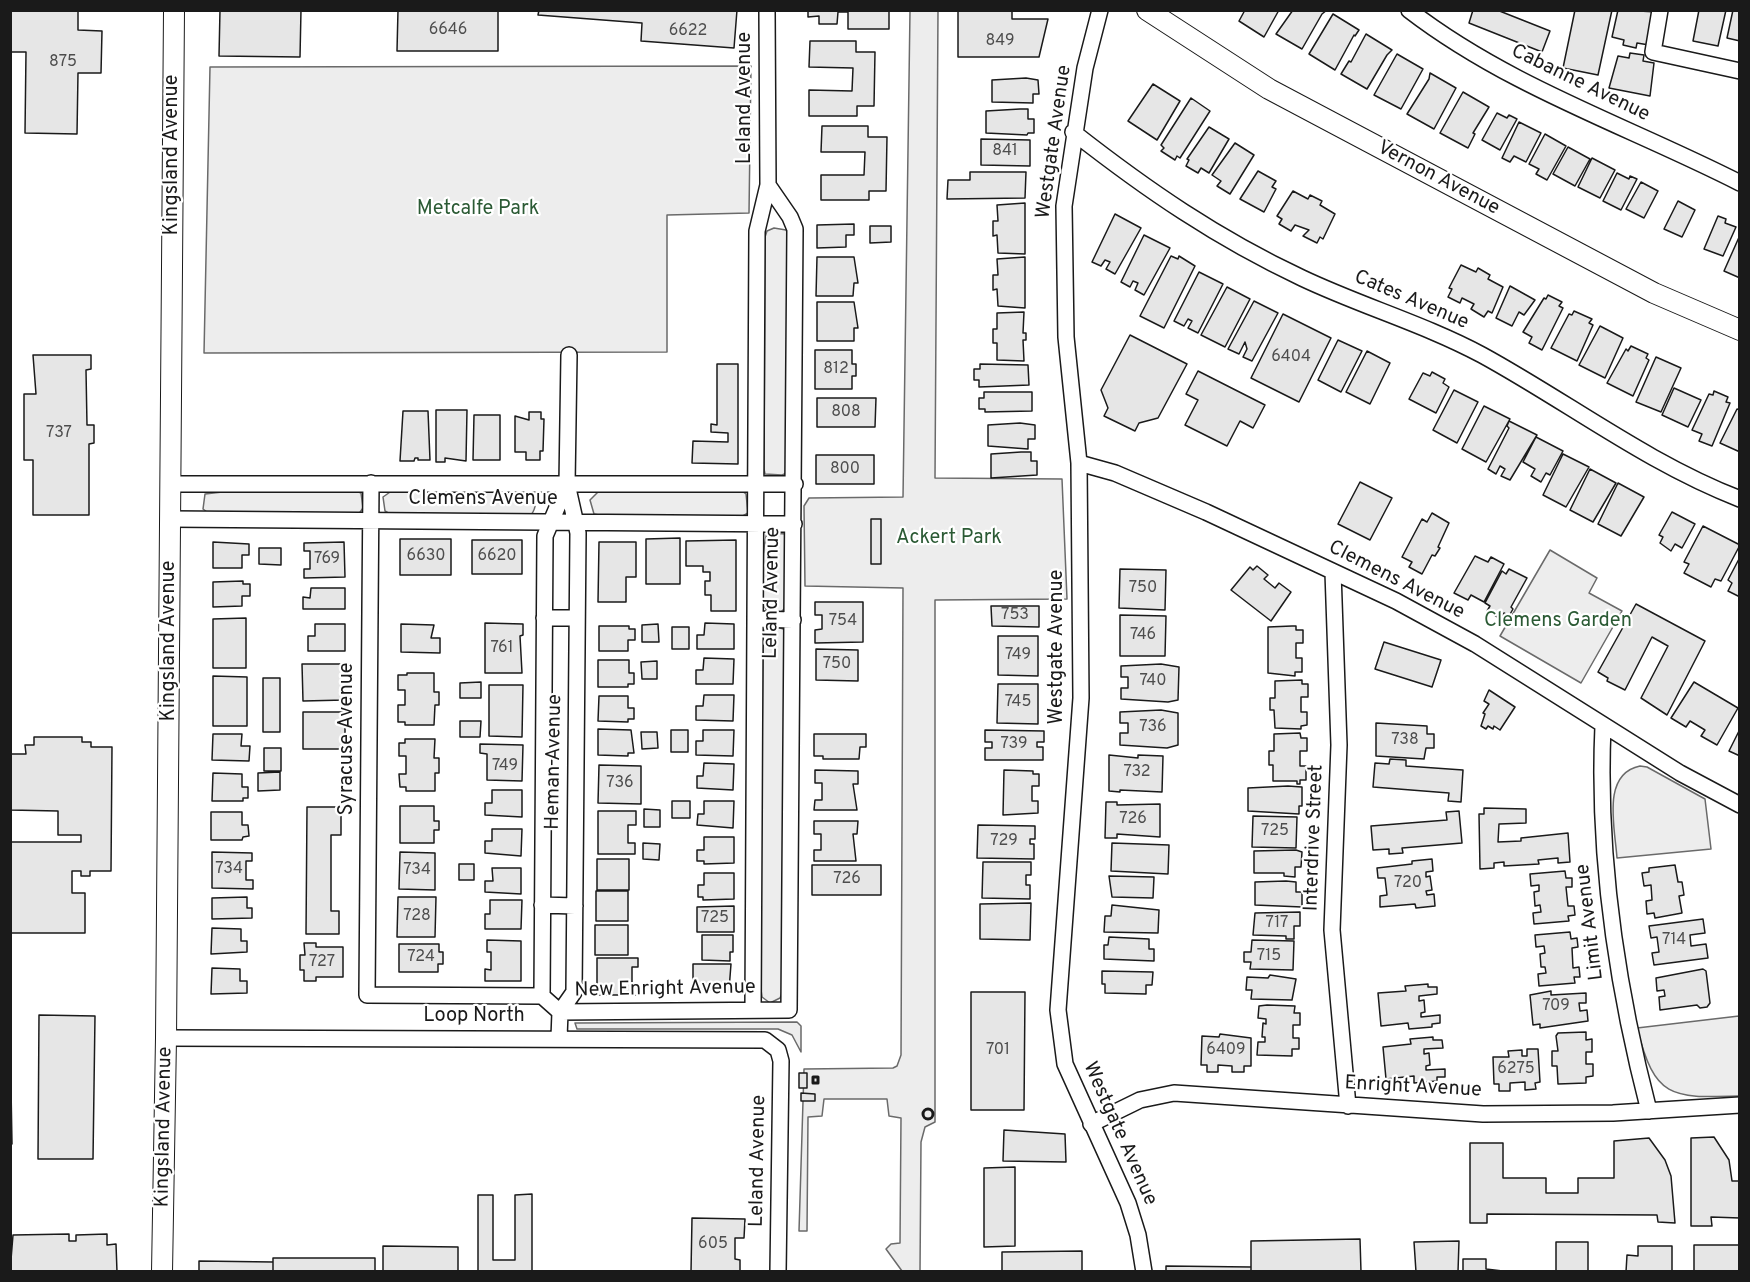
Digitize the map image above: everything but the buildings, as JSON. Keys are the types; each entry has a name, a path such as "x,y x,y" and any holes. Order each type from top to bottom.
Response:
{"street":[{"name":"Kingsland Avenue","path":"162,1272 171,519 174,10"},
{"name":"Leland Avenue","path":"753,1010 757,231 768,185 767,10"},
{"name":"Westgate Avenue","path":"1100,10 1073,132 1064,206 1068,368 1079,463 1081,698 1058,1010 1065,1064 1128,1203 1138,1234 1144,1272"},
{"name":"Vernon Avenue","path":"1147,10 1269,89 1654,293 1740,330"},
{"name":"Cabanne Avenue","path":"1409,10 1434,29 1518,80 1740,183"},
{"path":"1660,10 1653,52 1740,71"},
{"name":"Cates Avenue","path":"1073,132 1137,182 1215,234 1304,279 1395,315 1480,355 1637,449 1711,488 1740,499"},
{"name":"Leland Avenue","path":"768,185 790,217 795,229 795,524 789,1010"},
{"name":"Heman Avenue","path":"560,1038 560,1012 574,992 578,533 567,484 569,355"},
{"name":"Clemens Avenue","path":"1079,463 1115,473 1396,601 1475,644 1603,726 1740,805"},
{"name":"Syracuse Avenue","path":"371,483 367,995 542,996"},
{"name":"Clemens Avenue","path":"171,484 795,484"},
{"name":"Heman Avenue","path":"542,996 544,536 567,484"},
{"name":"Clemens Avenue","path":"171,519 795,524"},
{"name":"Interdrive Street","path":"1333,572 1339,745 1332,930 1348,1106"},
{"path":"544,618 577,618"},
{"path":"756,619 794,620"},
{"name":"Limit Avenue","path":"1603,726 1602,826 1614,950 1649,1111"},
{"path":"542,905 575,906"},
{"name":"New Enright Avenue","path":"542,996 560,1012 789,1010"},
{"name":"Loop North","path":"166,1038 754,1039 773,1044 778,1050"},
{"name":"Leland Avenue","path":"778,1050 781,1061 778,1272"},
{"name":"Enright Avenue","path":"1091,1124 1140,1100 1160,1094 1192,1093 1483,1114 1649,1111 1740,1105"}],"green space":[{"name":"Ackert Park","path":"910,11 938,11 935,478 1062,479 1067,599 935,600 935,1122 925,1127 921,1142 920,1271 902,1271 886,1249 891,1244 900,1243 901,1118 889,1116 887,1099 824,1099 822,1116 808,1117 807,1231 799,1231 804,1069 893,1068 897,1066 901,1055 903,588 805,586 804,506 809,498 903,497"},
{"name":"Metcalfe Park","path":"751,66 749,213 667,215 667,352 204,353 210,67"},
{"path":"774,228 786,230 789,235 787,473 782,475 765,474 764,469 765,237 767,231"},
{"path":"393,490 529,491 534,497 535,506 531,515 390,514 385,511 383,497"},
{"path":"231,491 356,491 361,493 363,508 358,515 207,512 203,509 205,494"},
{"path":"599,491 742,491 746,494 748,513 741,517 599,515 594,514 590,500"},
{"path":"767,533 787,534 785,608 781,612 768,612 763,598 763,562"},
{"name":"Clemens Garden","path":"1550,550 1597,578 1589,593 1622,611 1581,683 1500,636"},
{"path":"775,626 786,630 784,989 780,998 770,1003 762,997 760,982 763,637 764,630"},
{"path":"1640,766 1647,767 1705,799 1711,849 1617,858 1613,818 1615,791 1620,780 1628,771"},
{"path":"1739,1016 1739,1096 1716,1097 1682,1094 1669,1089 1659,1081 1651,1069 1637,1028"},
{"path":"797,1022 801,1026 801,1052 792,1035 778,1029 577,1029 575,1023"}],"wall":[{"path":"813,1077 818,1077 818,1083 813,1083 813,1077"},
{"path":"928,1109 932,1110 933,1114 932,1118 928,1119 924,1118 923,1114 924,1110 928,1109"}]}
